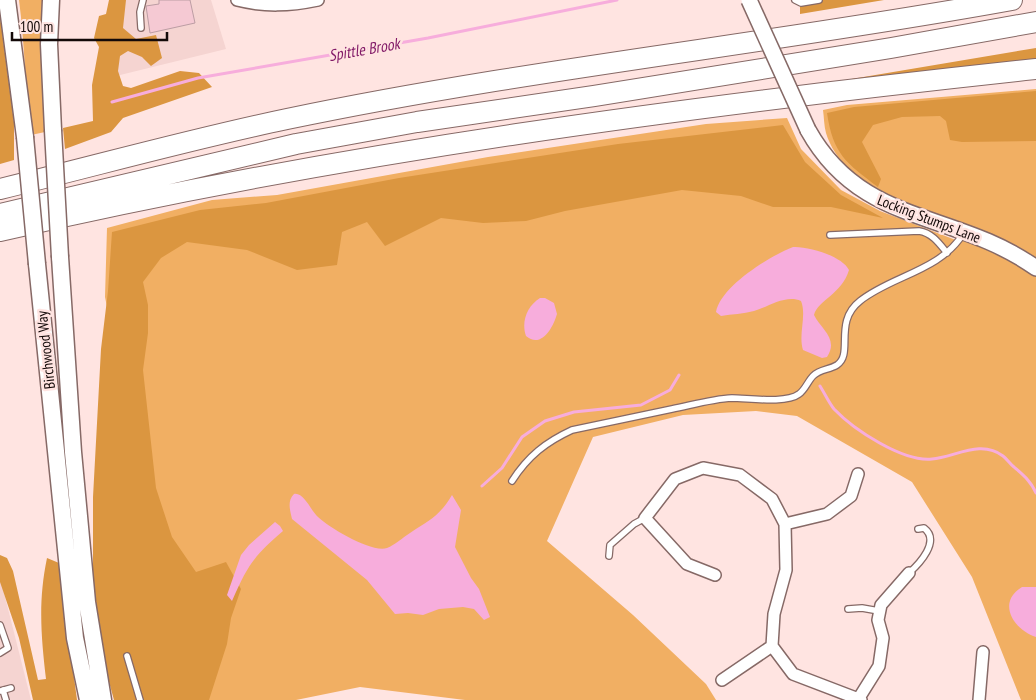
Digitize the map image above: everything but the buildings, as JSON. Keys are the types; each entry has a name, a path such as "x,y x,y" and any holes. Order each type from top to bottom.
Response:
{"highway":[{"path":"894,21 990,0"},
{"path":"0,189 286,119 594,65 894,21 1012,0"},
{"path":"0,214 140,179 352,134 417,122 594,96 890,48 1036,22"},
{"path":"890,48 1036,28"},
{"path":"0,231 82,212 289,172 491,138 835,91 1036,69"}],"main road":[{"name":"Birchwood Way","path":"7,0 25,137 75,638 88,700"},
{"name":"Birchwood Way","path":"51,0 50,44 53,130 73,452 87,602 103,700"}],"street":[{"path":"237,0 260,6 292,6 318,0"},
{"name":"Locking Stumps Lane","path":"749,0 808,130 829,163 855,187 894,207 999,246 1036,268"},
{"path":"716,575 687,564 645,518 675,479 703,468 740,475 772,499 785,524 786,570 774,614 772,646 793,674 860,699 879,666 883,638 878,620 881,605 909,573"},
{"path":"785,524 827,514 851,496 858,474"},
{"path":"722,680 772,646"},
{"path":"980,700 983,652"}],"lane":[{"path":"142,28 140,12 143,0"},
{"path":"795,0 801,4 819,0"},
{"path":"830,235 926,232 947,252"},
{"path":"512,481 533,453 551,440 572,430 719,399 760,400 799,394 820,371 836,366 842,360 845,352 844,321 860,301 904,279 954,248 964,232"},
{"path":"609,556 610,546 634,524 645,518"},
{"path":"909,573 920,563 927,552 930,539 928,531 924,528 918,529"},
{"path":"848,609 862,608 879,611"},
{"path":"0,625 8,648 0,653"},
{"path":"127,656 140,700"},
{"path":"6,700 1,691 11,688"}],"shaded area":[{"path":"19,0 44,0 45,132 31,135 23,34"},
{"path":"109,0 126,0 123,28 136,39 156,35 162,58 151,66 142,57 128,51 120,56 118,71 123,86 131,88 180,71 199,73 212,87 123,118 111,132 65,149 63,128 93,121 92,85 99,47 94,38 99,16 106,14"},
{"path":"115,0 211,0 226,49 112,77"},
{"path":"800,0 884,0 800,14"},
{"path":"0,16 14,122 14,160 0,164"},
{"path":"1036,48 1036,63 804,87"},
{"path":"1036,89 1036,700 1021,700 972,577 912,482 797,416 756,411 683,415 593,437 547,541 633,615 706,684 716,700 465,700 360,687 296,700 146,700 115,347 105,297 107,228 212,200 277,195 488,157 706,124 787,118 801,149 841,190 880,211 961,242 972,230 909,206 867,183 849,169 835,152 826,133 823,110 847,105"},
{"path":"1036,91 1036,141 962,142 950,140 946,121 940,116 902,117 873,125 862,142 881,179 878,187 849,164 837,148 827,113 854,107"},
{"path":"783,125 805,162 841,195 883,218 831,207 773,207 741,196 682,190 565,211 526,221 483,223 441,218 385,246 367,222 342,232 337,265 297,270 247,250 187,242 161,258 143,282 148,305 148,333 143,370 156,488 172,537 196,572 226,562 241,589 231,618 227,644 209,700 114,700 106,671 93,598 93,497 101,349 108,291 112,232 200,210 266,203 399,178 618,144"},
{"path":"793,247 807,248 832,256 849,270 841,285 820,305 814,315 830,339 830,351 827,357 822,358 803,350 801,338 803,307 801,301 795,299 783,300 754,311 721,316 716,312 720,302 736,282 772,257"},
{"path":"545,298 554,303 557,314 553,325 546,335 537,340 526,336 524,325 526,315 535,301"},
{"path":"294,494 301,496 318,517 332,527 361,543 380,549 393,545 433,517 443,508 452,495 461,510 455,547 479,589 490,617 484,620 474,609 463,607 439,609 423,615 395,614 367,580 292,519 290,503"},
{"path":"275,522 283,531 252,562 232,601 227,595 241,555 249,545"},
{"path":"0,555 7,558 13,571 38,680 46,679 41,604 47,558 59,563 77,700 33,700 19,638 0,582"},
{"path":"0,577 31,700 0,700"},
{"path":"1022,587 1036,587 1036,637 1015,622 1009,608 1014,593"}],"waterway":[{"name":"Spittle Brook","path":"112,102 198,78 428,38 617,0"},
{"path":"482,486 502,468 522,437 545,421 574,412 641,405 670,390 679,375"},
{"path":"820,386 832,407 843,417 866,435 894,450 920,459 941,458 977,449 995,451 1026,478 1036,493"}]}
